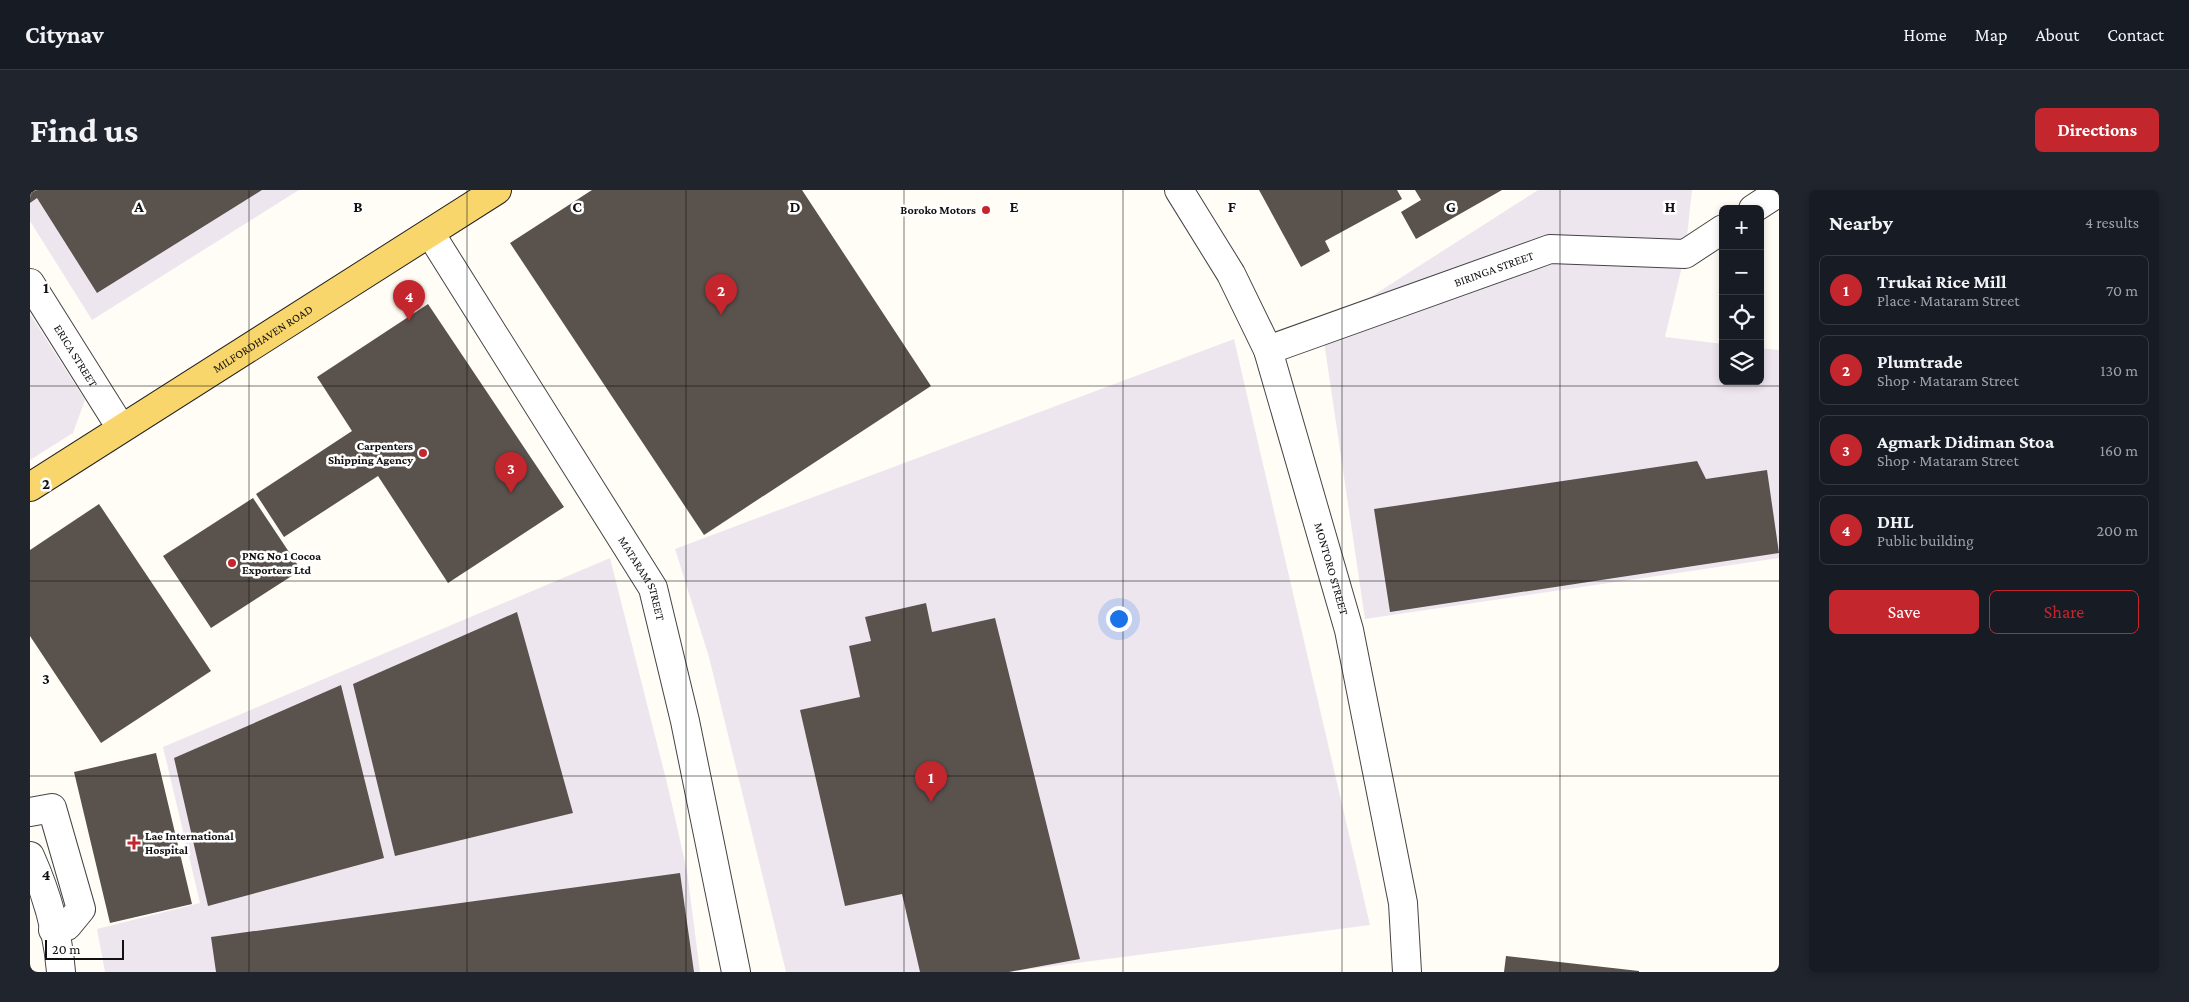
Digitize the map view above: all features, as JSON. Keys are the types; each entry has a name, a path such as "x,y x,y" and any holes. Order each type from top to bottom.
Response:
{"main road":[{"name":"MILFORDHAVEN ROAD","path":"30,487 497,190"}],"street":[{"name":"MONTORO STREET","path":"1178,190 1231,274 1268,350 1349,630 1403,902 1407,972"},
{"path":"1759,205 1779,192"},
{"name":"BIRINGA STREET","path":"1268,350 1550,249 1685,254 1719,232"},
{"name":"MATARAM STREET","path":"430,233 653,588 685,721 736,972"},
{"name":"ERICA STREET","path":"30,283 122,428"},
{"path":"30,812 52,808 81,910 67,926 53,930"},
{"path":"30,856 42,882 61,972"}],"shaded area":[{"path":"30,190 299,190 92,320 30,221"},
{"path":"1538,190 1692,190 1685,254 1665,337 1719,344 1719,385 1764,385 1764,348 1779,350 1779,558 1365,619 1322,328"},
{"path":"30,314 85,400 73,433 30,460"},
{"path":"1234,339 1370,925 1006,972 786,972 709,657 675,549"},
{"path":"610,558 668,787 687,871 700,972 105,972 97,929 200,903 163,747"}],"building":[{"path":"30,190 262,190 97,293 37,198 30,203"},
{"path":"592,190 802,190 931,386 704,535 510,243"},
{"path":"1259,190 1397,190 1402,199 1325,241 1330,251 1301,267"},
{"path":"1415,190 1502,190 1416,239 1401,212 1421,200"},
{"name":"Carpenters Shipping Agency","path":"428,304 564,507 448,583 378,476 284,537 256,494 352,431 317,377"},
{"path":"1697,461 1706,479 1767,470 1779,553 1390,612 1374,509"},
{"name":"PNG No 1 Cocoa Exporters Ltd","path":"253,498 301,570 211,628 163,556"},
{"path":"99,504 211,671 101,743 30,636 30,550"},
{"path":"926,603 932,632 995,618 1080,959 1009,972 920,972 902,894 845,906 800,710 860,697 849,646 871,641 865,617"},
{"path":"517,612 573,813 395,856 353,684"},
{"path":"341,685 384,858 208,906 174,758"},
{"name":"Lae International Hospital","path":"156,753 192,904 110,923 74,772"},
{"path":"680,873 694,972 216,972 211,937"},
{"path":"1506,956 1639,971 1639,972 1504,972"}],"place":[{"name":"Boroko Motors","path":"986,210"},
{"name":"Plumtrade","path":"721,315"},
{"name":"DHL","path":"409,321"},
{"name":"Carpenters Shipping Agency","path":"423,453"},
{"name":"Agmark Didiman Stoa","path":"511,493"},
{"name":"PNG No 1 Cocoa Exporters Ltd","path":"232,563"},
{"name":"Trukai Rice Mill","path":"931,802"},
{"name":"Lae International Hospital","path":"134,843"}]}
